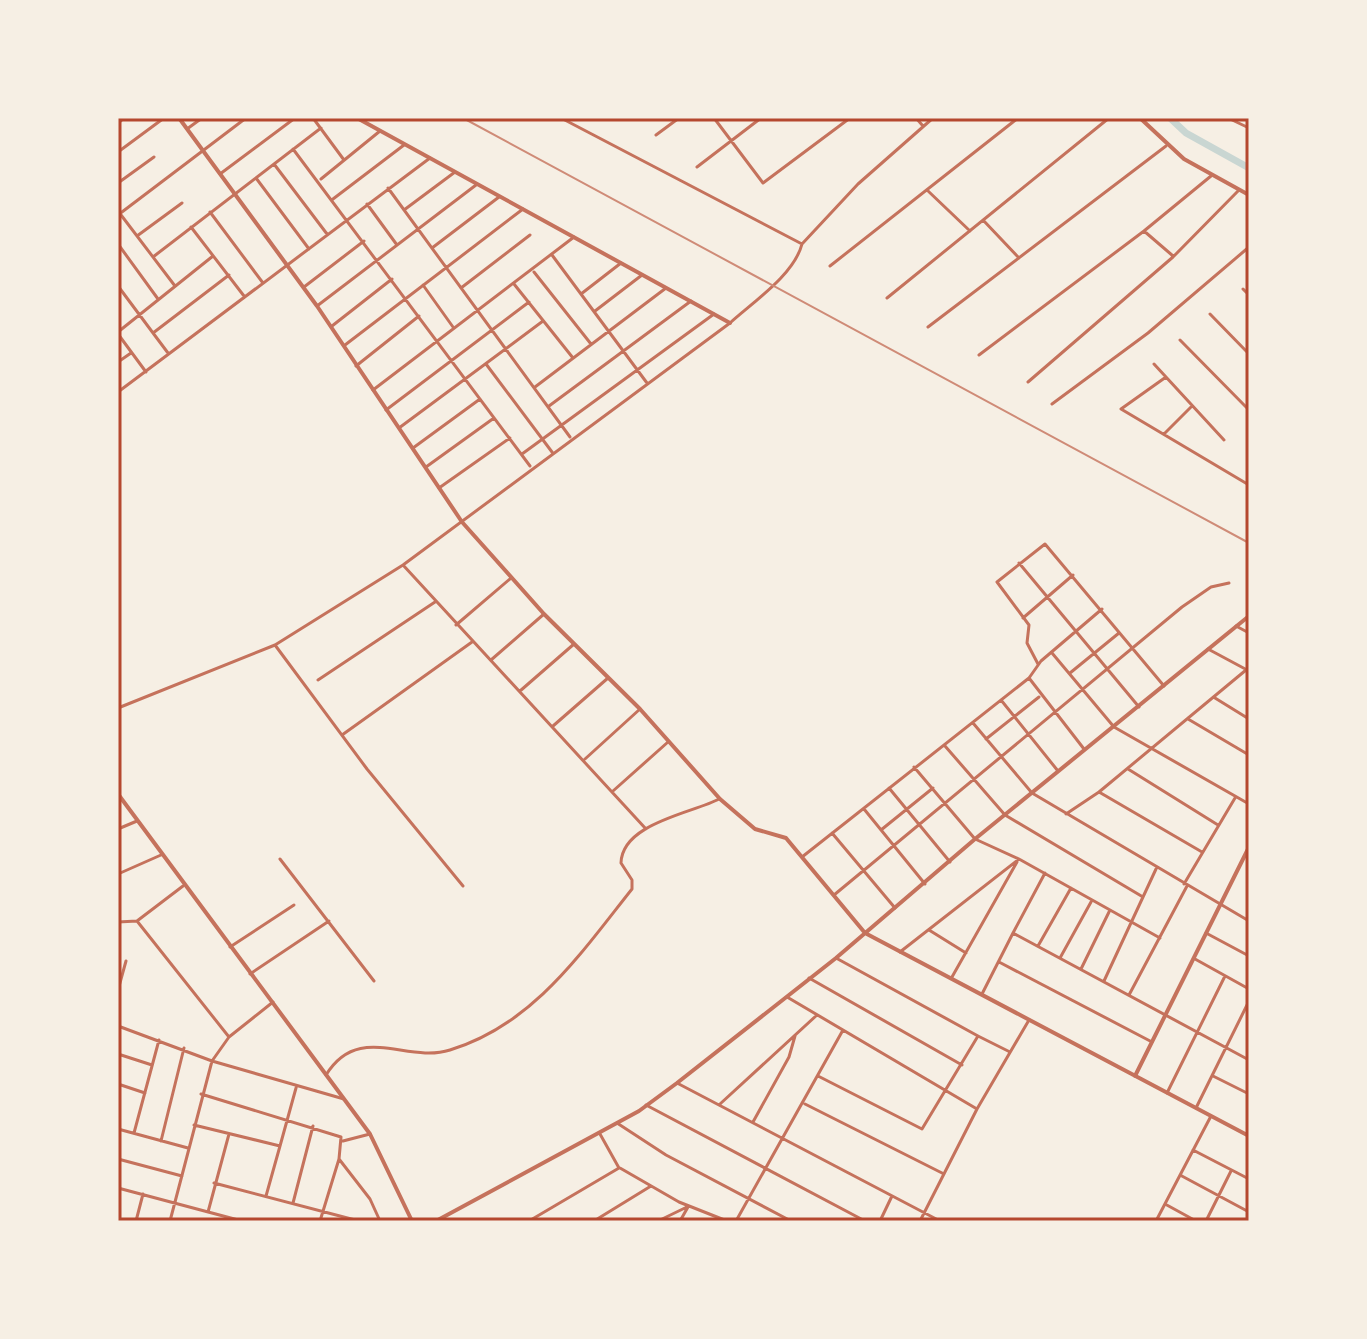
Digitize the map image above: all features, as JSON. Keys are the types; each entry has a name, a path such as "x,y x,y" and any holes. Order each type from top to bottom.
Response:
{"street":[{"path":"118,123 124,118"},
{"path":"118,152 164,118"},
{"path":"179,118 317,306 462,522 544,614 640,709 720,799 755,829 786,838 865,933 1249,1136"},
{"path":"187,129 202,118"},
{"path":"175,286 119,213 246,118"},
{"path":"220,174 295,118"},
{"path":"313,118 344,160"},
{"path":"357,118 730,323"},
{"path":"561,118 802,244"},
{"path":"656,135 679,118"},
{"path":"714,118 763,183 850,118"},
{"path":"697,167 761,118"},
{"path":"916,118 923,126"},
{"path":"118,708 275,645 403,565 531,467 730,323 772,284 799,254 802,244 858,184 933,118"},
{"path":"830,266 1018,118"},
{"path":"887,298 1109,118"},
{"path":"1140,118 1166,146 1211,176 1249,195"},
{"path":"1228,118 1249,128"},
{"path":"1240,124 1245,118"},
{"path":"153,257 321,128"},
{"path":"319,180 380,131"},
{"path":"333,199 405,144"},
{"path":"928,327 1166,146"},
{"path":"293,149 348,218 531,467"},
{"path":"118,183 154,157"},
{"path":"119,390 430,158"},
{"path":"274,163 327,234"},
{"path":"404,210 455,172"},
{"path":"979,355 1144,231 1211,176"},
{"path":"255,177 309,249"},
{"path":"317,306 477,184"},
{"path":"388,188 571,438"},
{"path":"927,190 970,231"},
{"path":"1028,382 1173,257 1239,190"},
{"path":"432,248 500,196"},
{"path":"137,236 182,203"},
{"path":"367,204 397,245"},
{"path":"343,346 523,209"},
{"path":"210,212 263,283"},
{"path":"983,220 1019,258"},
{"path":"191,227 244,296"},
{"path":"1144,231 1173,257"},
{"path":"461,288 530,235"},
{"path":"372,391 574,237"},
{"path":"303,287 364,241"},
{"path":"118,244 158,299"},
{"path":"1052,404 1148,333 1249,247"},
{"path":"552,255 647,383"},
{"path":"146,372 118,333 138,313 213,256"},
{"path":"581,294 621,263"},
{"path":"533,270 591,344"},
{"path":"153,333 229,275"},
{"path":"594,312 642,275"},
{"path":"330,328 392,279"},
{"path":"514,284 573,358"},
{"path":"423,285 453,327"},
{"path":"118,286 169,354"},
{"path":"534,388 666,288"},
{"path":"1243,289 1249,295"},
{"path":"548,407 691,301"},
{"path":"386,410 529,302"},
{"path":"522,454 714,314"},
{"path":"1210,314 1249,354"},
{"path":"356,366 419,316"},
{"path":"399,428 543,321"},
{"path":"1180,340 1249,410"},
{"path":"118,362 131,353"},
{"path":"486,364 552,452"},
{"path":"1154,364 1224,440"},
{"path":"1166,377 1121,409 1249,485"},
{"path":"413,448 480,399"},
{"path":"1163,435 1192,406"},
{"path":"425,467 494,418"},
{"path":"439,488 510,438"},
{"path":"1038,664 1027,643 1029,625 996,585 1045,544 1164,686"},
{"path":"1019,563 1139,707"},
{"path":"403,565 585,759 646,829"},
{"path":"1023,618 1073,575"},
{"path":"456,625 511,578"},
{"path":"834,895 1133,647 1206,590 1229,583"},
{"path":"318,680 436,601"},
{"path":"802,857 1029,678 1038,664 1102,609"},
{"path":"491,660 544,614"},
{"path":"436,1221 617,1123 677,1083 836,958 975,839 1249,616"},
{"path":"1236,626 1249,633"},
{"path":"1070,673 1121,632"},
{"path":"342,735 472,642"},
{"path":"520,691 574,644"},
{"path":"275,645 342,735 463,886"},
{"path":"1066,814 1099,792 1248,671 1208,649"},
{"path":"1051,652 1114,727 1249,804"},
{"path":"553,726 608,678"},
{"path":"1029,678 1084,749"},
{"path":"986,739 1040,696"},
{"path":"1214,697 1249,719"},
{"path":"1001,700 1058,771"},
{"path":"585,759 640,709"},
{"path":"1188,719 1249,755"},
{"path":"973,722 1032,793 1249,921"},
{"path":"613,791 668,742"},
{"path":"944,745 1005,815 1143,897"},
{"path":"914,767 975,839 1019,859 1160,938"},
{"path":"1128,769 1218,825"},
{"path":"888,787 950,862"},
{"path":"881,830 933,788"},
{"path":"1099,792 1202,852"},
{"path":"118,794 183,886 370,1134 412,1221"},
{"path":"1129,995 1202,852 1235,796"},
{"path":"326,1075 341,1057 371,1047 433,1054 450,1050 493,1030 530,1006 579,959 632,889 632,880 620,858 646,829 671,815 720,799"},
{"path":"863,808 925,884"},
{"path":"118,829 137,821"},
{"path":"832,833 895,908"},
{"path":"1135,1076 1249,847"},
{"path":"118,874 161,855"},
{"path":"280,859 374,981"},
{"path":"900,952 1019,859"},
{"path":"951,979 1019,859"},
{"path":"1104,981 1156,868"},
{"path":"982,995 1045,873"},
{"path":"118,922 137,921 183,886"},
{"path":"1038,946 1071,888"},
{"path":"1060,958 1092,900"},
{"path":"230,947 294,905"},
{"path":"1081,969 1110,910"},
{"path":"137,921 229,1037"},
{"path":"250,974 329,921"},
{"path":"929,930 966,953"},
{"path":"1013,933 1249,1060"},
{"path":"1206,933 1249,956"},
{"path":"836,958 1010,1052"},
{"path":"1195,959 1249,989"},
{"path":"118,990 126,961"},
{"path":"998,962 1152,1042"},
{"path":"1167,1093 1225,976"},
{"path":"808,978 962,1065"},
{"path":"786,996 977,1109"},
{"path":"1196,1108 1249,1001"},
{"path":"170,1221 212,1061 229,1037 273,1002"},
{"path":"719,1105 817,1015"},
{"path":"920,1221 977,1109 1029,1020"},
{"path":"118,1026 184,1048 212,1061 296,1088 344,1099"},
{"path":"736,1221 843,1030"},
{"path":"753,1122 789,1057 796,1034"},
{"path":"818,1076 922,1129 978,1036"},
{"path":"134,1133 159,1040"},
{"path":"161,1141 184,1048"},
{"path":"118,1054 152,1065"},
{"path":"1212,1075 1249,1094"},
{"path":"677,1083 940,1221"},
{"path":"118,1084 145,1093"},
{"path":"266,1196 296,1088"},
{"path":"201,1094 336,1133 343,1141"},
{"path":"803,1103 944,1174"},
{"path":"646,1105 865,1221"},
{"path":"1156,1221 1211,1116"},
{"path":"617,1123 666,1155 791,1221"},
{"path":"194,1125 280,1146"},
{"path":"293,1203 313,1126"},
{"path":"118,1129 188,1148"},
{"path":"599,1132 619,1168 689,1206 727,1221"},
{"path":"208,1212 229,1134"},
{"path":"343,1141 370,1134"},
{"path":"320,1221 343,1141"},
{"path":"1193,1150 1249,1179"},
{"path":"118,1159 182,1176"},
{"path":"339,1159 370,1199 380,1221"},
{"path":"529,1221 619,1168"},
{"path":"1206,1221 1232,1170"},
{"path":"1180,1175 1249,1212"},
{"path":"214,1183 359,1221"},
{"path":"594,1221 651,1186"},
{"path":"118,1188 242,1221"},
{"path":"136,1221 143,1194"},
{"path":"880,1221 892,1196"},
{"path":"1165,1204 1196,1221"},
{"path":"658,1221 689,1206"},
{"path":"680,1221 689,1206"},
{"path":"705,1221 709,1214"}],"waterway":[{"path":"1170,118 1186,133 1249,168"}],"railway":[{"path":"463,118 1249,543"}]}
